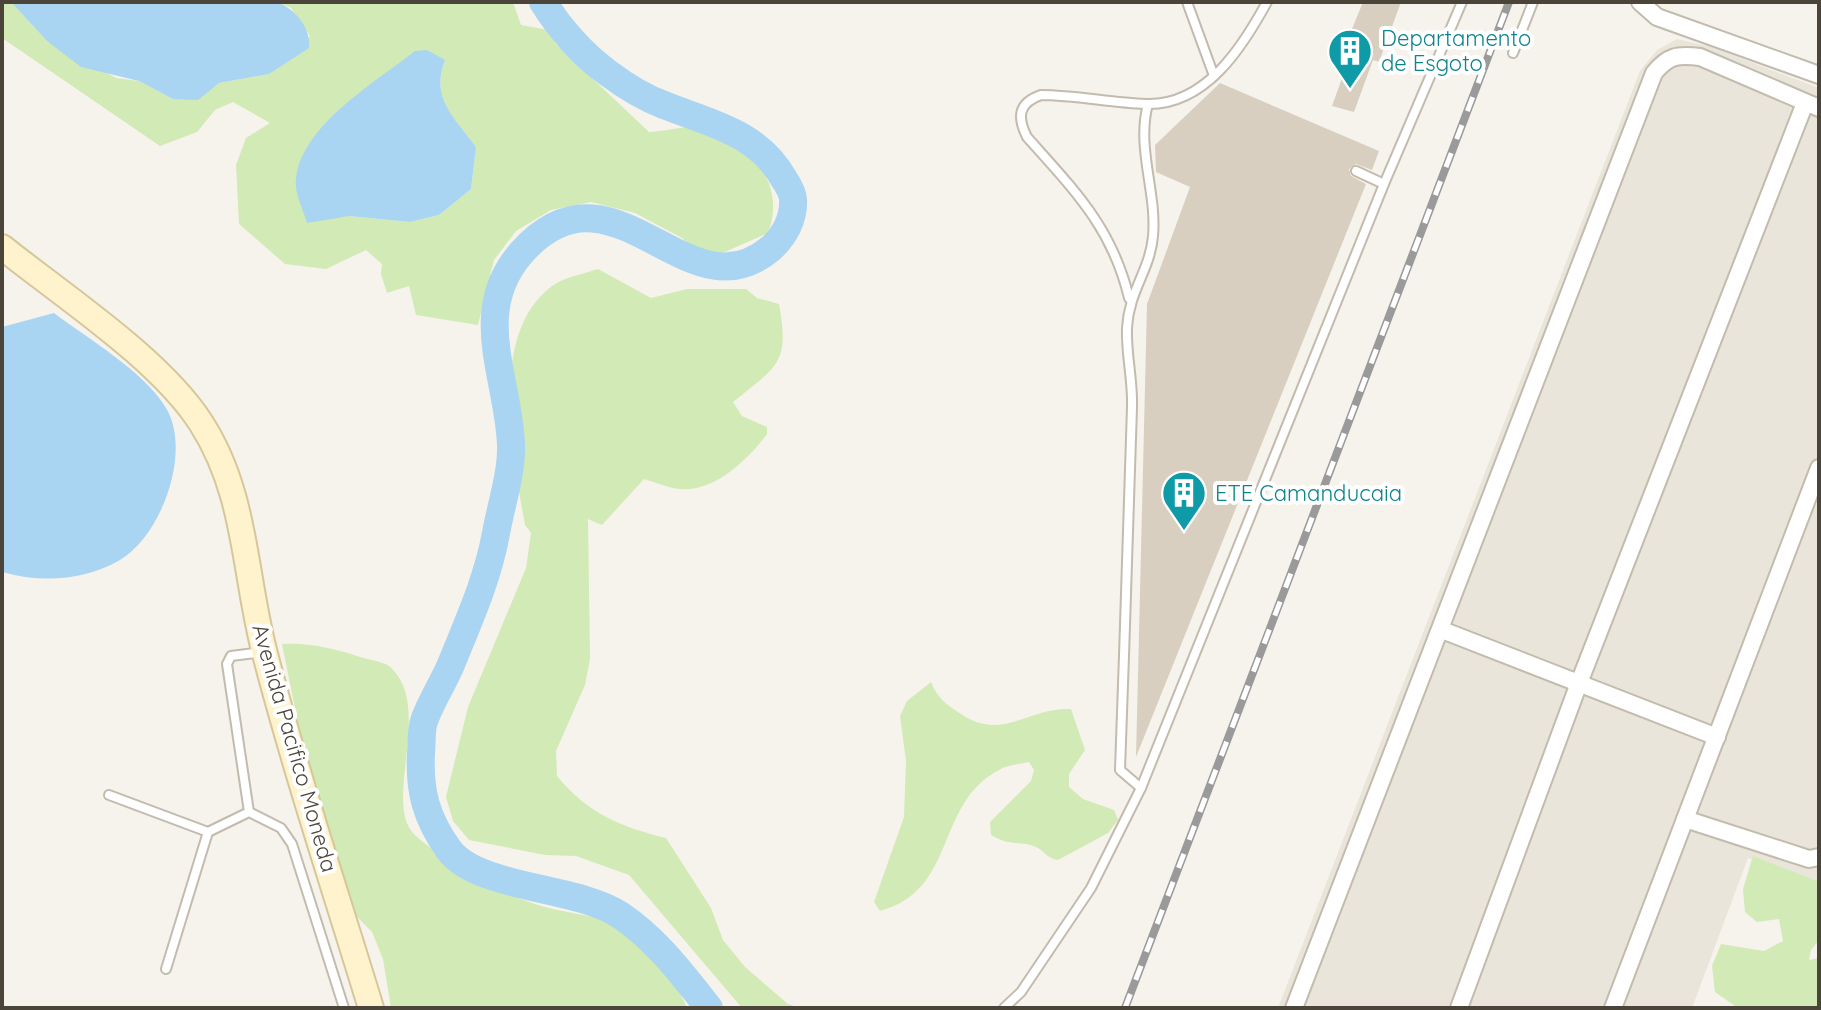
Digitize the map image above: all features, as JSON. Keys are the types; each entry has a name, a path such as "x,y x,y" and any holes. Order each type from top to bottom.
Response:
{"street":[{"path":"1640,2 1657,17 1819,75"},
{"path":"1294,1008 1654,73 1666,58 1681,54 1700,57 1812,105 1579,683 1459,1008"},
{"name":"Avenida Pacifico Moneda","path":"2,247 159,372 200,421 220,459 238,504 264,652 371,1008"},
{"path":"1613,1008 1819,468"},
{"path":"1442,630 1717,737"},
{"path":"1685,819 1809,859 1819,857"}],"lane":[{"path":"1187,2 1214,76"},
{"path":"1130,299 1109,238 1089,207 1027,137 1021,124 1020,110 1027,99 1041,95 1148,104 1171,102 1194,92 1214,76 1250,31 1267,2"},
{"path":"1004,1008 1021,992 1091,888 1141,788 1384,184 1462,2"},
{"path":"1513,53 1533,2"},
{"path":"1141,788 1120,770 1133,402 1127,330 1130,299 1146,267 1153,239 1153,210 1142,129 1148,104"},
{"path":"1356,171 1384,184"},
{"path":"249,812 227,664 231,656 264,652"},
{"path":"109,795 208,832 249,812"},
{"path":"249,812 281,828 292,844 344,1008"},
{"path":"166,969 208,832"}],"shaded area":[{"path":"1677,39 1708,46 1819,88 1819,886 1748,858 1692,1008 1278,1008 1640,71 1657,50"}],"green space":[{"path":"2,2 11,2 47,41 116,78 139,81 173,99 219,83 269,74 310,36 291,8 277,2 513,2 521,25 549,30 556,44 649,132 711,126 737,142 756,161 769,183 772,220 768,233 718,255 698,253 682,238 635,213 591,202 551,210 516,231 494,260 478,325 416,315 409,286 387,293 381,274 382,264 366,250 326,269 285,264 239,224 236,165 246,138 270,123 233,102 215,110 197,132 160,146 2,38","holes":["445,60 441,74 442,97 476,147 471,189 439,215 410,222 349,216"]},
{"path":"598,269 651,298 687,289 746,289 757,298 779,304 783,340 777,362 770,371 733,402 742,416 767,427 767,434 750,454 729,472 705,486 675,488 644,479 602,525 588,519 590,659 585,685 556,751 557,776 580,800 606,817 666,838 711,908 723,940 745,967 788,1004 800,1008 742,1008 629,875 576,856 545,855 469,840 453,821 446,797 468,707 526,568 531,533 525,525 511,433 512,365 519,334 532,307 552,286"},
{"path":"282,644 332,649 389,666 402,683 408,704 403,800 406,819 414,834 454,864 506,892 544,907 606,921 633,935 665,968 687,1008 391,1008 383,959 372,932 339,898"},
{"path":"931,682 939,697 951,707 976,722 989,725 1071,709 1085,750 1069,774 1069,787 1083,799 1114,810 1118,820 1108,833 1058,860 1030,845 998,839 991,835 990,822 1031,781 1034,770 1029,762 1006,767 978,785 964,803 935,866 922,885 905,900 880,911 874,902 904,817 906,761 900,716 907,701"},
{"path":"1753,856 1819,882 1819,940 1811,950 1809,960 1819,958 1819,1008 1738,1008 1715,992 1712,966 1721,944 1764,951 1783,941 1779,919 1757,922 1745,912 1743,889"}],"water":[{"path":"11,2 277,2 290,9 300,20 307,33 309,48 269,74 219,83 198,100 173,99 139,81 81,67 47,41"},
{"path":"427,50 445,60 440,85 442,96 476,147 471,189 439,215 410,222 349,216 307,223 296,187 299,166 308,146 322,127 359,93 415,51"},
{"path":"54,313 114,356 156,394 173,426 176,446 174,468 160,512 135,548 120,560 92,572 47,579 2,572 2,327"}],"building":[{"path":"1363,2 1401,2 1379,62 1373,60 1354,112 1332,106 1351,53 1343,51"},
{"name":"ETE Camanducaia","path":"1220,83 1379,151 1372,170 1356,164 1349,169 1351,176 1366,184 1136,757 1147,304 1190,187 1156,172 1155,145"}],"waterway":[{"path":"543,2 581,49 621,82 657,102 731,131 761,150 789,186 793,197 792,214 784,233 770,249 739,265 709,265 619,225 588,218 556,225 522,252 506,275 498,298 495,322 496,346 509,420 511,456 508,478 483,583 452,662 424,721 423,792 441,838 463,863 482,873 579,898 620,915 657,946 709,1008"}],"railway":[{"path":"1125,1008 1509,2"}],"place":[{"name":"Departamento de Esgoto","path":"1350,90"},
{"name":"ETE Camanducaia","path":"1184,532"}]}
